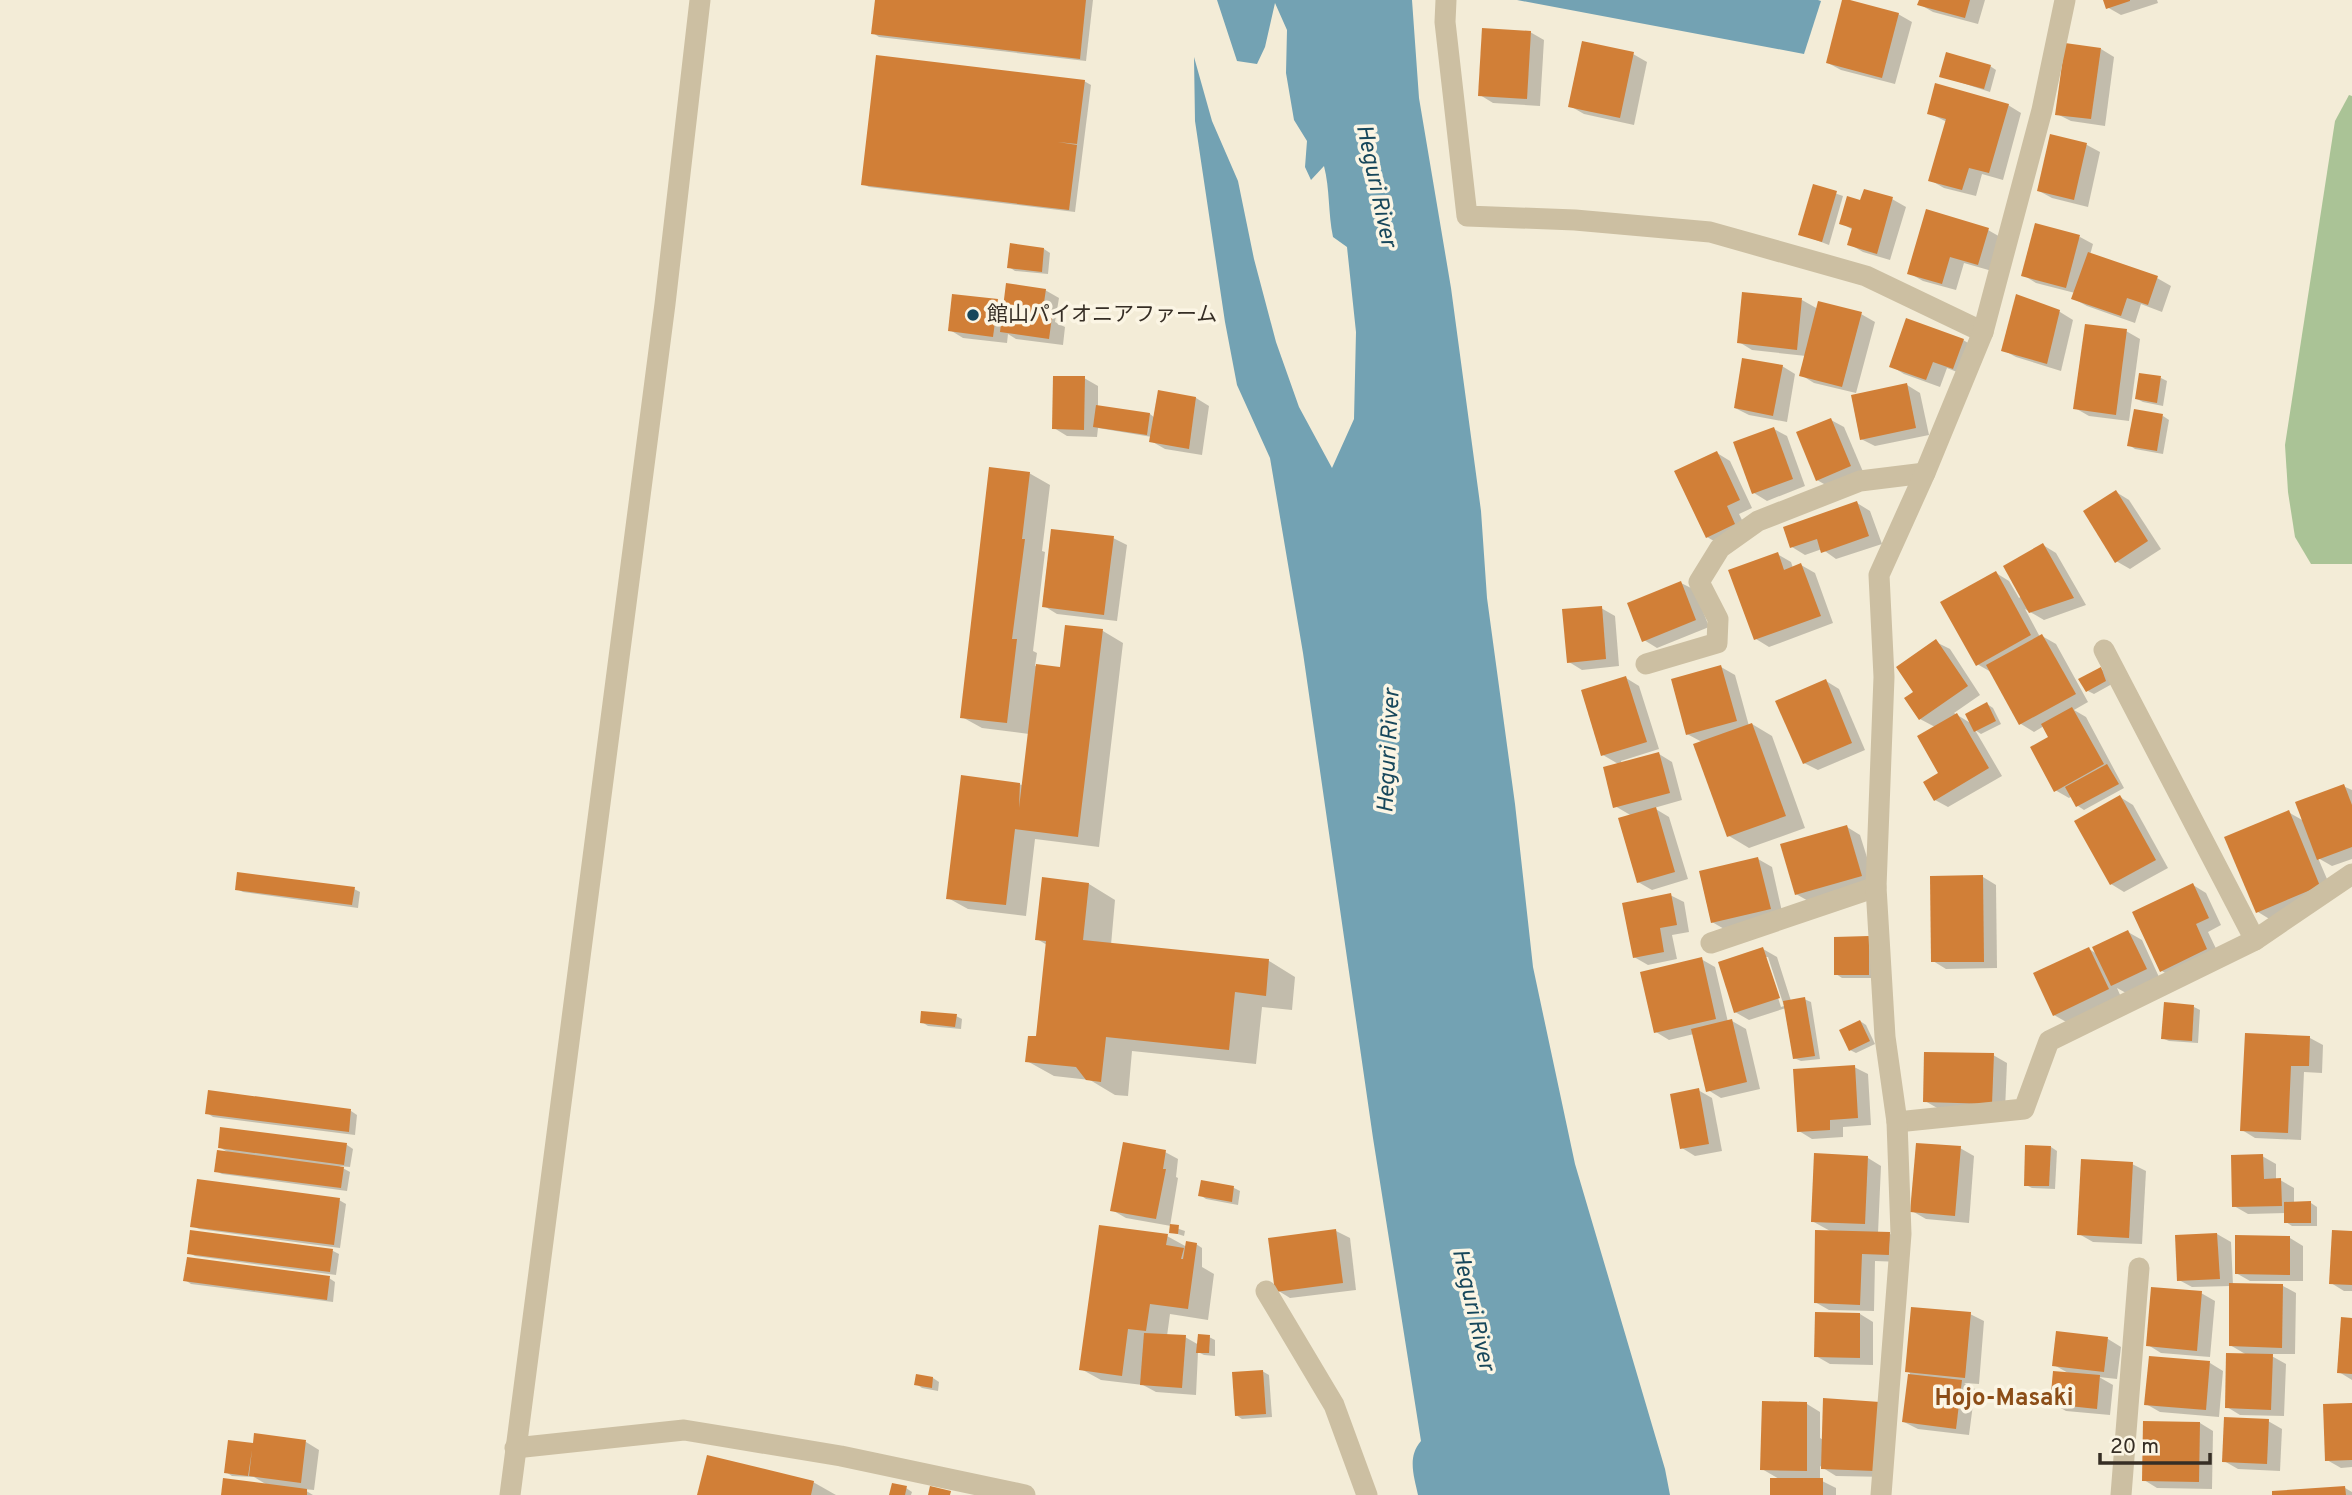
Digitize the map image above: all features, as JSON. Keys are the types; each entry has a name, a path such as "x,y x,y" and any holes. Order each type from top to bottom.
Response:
{"street":[{"path":"510,1495 663,318 700,0"},
{"path":"1446,0 1445,22 1467,216 1575,220 1710,232 1866,276 1983,332"},
{"path":"1881,1495 1901,1234 1897,1122 1885,1037 1876,887 1884,677 1880,575 1983,332 2042,110 2065,0"},
{"path":"1646,664 1717,643 1718,619 1699,582 1720,548 1758,521 1860,481 1925,473"},
{"path":"2104,650 2255,940"},
{"path":"1897,1122 2024,1108 2049,1041 2255,940 2352,874"},
{"path":"1712,943 1876,887"},
{"path":"2121,1495 2139,1268"},
{"path":"1266,1291 1334,1405 1367,1495"},
{"path":"515,1448 684,1430 841,1456 1025,1495"}],"green space":[{"path":"2349,95 2352,96 2352,564 2311,564 2295,537 2285,445 2335,121"}],"water":[{"name":"Heguri River","path":"1217,0 1412,0 1419,98 1451,288 1481,511 1487,598 1515,804 1533,967 1575,1164 1665,1469 1670,1495 1418,1495 1413,1460 1421,1441 1373,1138 1303,653 1270,458 1237,385 1225,322 1195,121 1194,57 1212,121 1238,181 1254,259 1276,342 1299,407 1332,468 1354,419 1356,332 1347,247 1333,237 1324,166 1311,180 1305,167 1307,141 1294,120 1286,73 1287,30 1275,3 1265,47 1257,64 1237,61"},
{"path":"1517,0 1818,0 1821,1 1804,54"}],"building":[{"path":"875,0 1086,0 1080,59 871,34"},
{"path":"1842,0 1899,13 1882,78 1826,63"},
{"path":"1919,0 1970,0 1965,18 1917,5"},
{"path":"2103,0 2130,0 2130,1 2106,9"},
{"path":"1482,28 1531,31 1527,99 1478,96"},
{"path":"1582,41 1634,52 1620,118 1568,107"},
{"path":"2065,43 2101,48 2091,119 2055,115"},
{"path":"1946,52 1991,65 1984,89 1939,77"},
{"path":"876,55 1085,80 1077,144 1058,142 1077,145 1069,210 861,185"},
{"path":"1935,83 2009,104 1989,173 1969,168 1962,190 1928,181 1946,119 1927,114"},
{"path":"2050,134 2087,143 2074,200 2037,191"},
{"path":"1813,184 1837,191 1822,242 1798,235"},
{"path":"1864,189 1893,197 1877,254 1847,245 1852,228 1839,224 1847,196 1860,200"},
{"path":"1926,209 1989,228 1978,265 1950,257 1942,284 1907,274"},
{"path":"2035,223 2080,235 2066,288 2021,276"},
{"path":"1010,243 1044,248 1042,272 1007,268"},
{"path":"2088,252 2158,276 2148,305 2127,298 2121,316 2071,299"},
{"path":"1006,283 1046,289 1042,316 1052,317 1049,339 1000,332"},
{"path":"1742,292 1802,298 1797,350 1737,343"},
{"name":"館山パイオニアファーム","path":"952,294 998,299 993,337 948,331"},
{"path":"2016,294 2060,310 2047,364 2001,351"},
{"path":"1818,301 1862,312 1842,387 1799,376"},
{"path":"1906,318 1964,339 1953,369 1933,362 1926,380 1889,367"},
{"path":"2085,324 2127,329 2116,415 2073,409"},
{"path":"1742,358 1783,365 1773,416 1734,408"},
{"path":"2139,373 2161,376 2157,403 2135,399"},
{"path":"1053,376 1085,376 1084,430 1052,429"},
{"path":"1907,383 1916,428 1860,440 1851,395"},
{"path":"1158,390 1196,397 1189,449 1149,442"},
{"path":"1096,405 1150,413 1147,435 1093,427"},
{"path":"2134,409 2163,414 2157,451 2127,446"},
{"path":"1831,418 1851,466 1816,481 1796,432"},
{"path":"1774,427 1793,479 1752,494 1733,442"},
{"path":"1717,451 1740,500 1727,506 1735,524 1706,538 1674,471"},
{"path":"989,467 1030,472 1022,539 1025,539 1012,639 1017,639 1007,723 960,718"},
{"path":"2116,490 2148,541 2115,563 2083,511"},
{"path":"1857,501 1869,536 1821,553 1817,539 1790,548 1783,527"},
{"path":"1051,529 1114,536 1104,615 1042,607"},
{"path":"2043,543 2074,598 2029,613 2003,566"},
{"path":"1778,552 1784,570 1801,563 1821,616 1754,640 1728,570"},
{"path":"1996,571 2031,635 1976,666 1940,602"},
{"path":"1681,581 1696,620 1642,642 1627,603"},
{"path":"1602,606 1606,659 1567,663 1562,609"},
{"path":"1065,625 1103,629 1078,837 1015,829 1006,905 946,899 961,775 1020,783 1019,808 1036,664 1060,667"},
{"path":"2042,634 2076,694 2019,725 1986,665"},
{"path":"1936,639 1968,686 1919,720 1904,698 1913,692 1896,667"},
{"path":"1721,665 1737,721 1686,735 1671,679"},
{"path":"2101,667 2106,681 2086,692 2078,679"},
{"path":"1626,676 1647,742 1601,756 1581,690"},
{"path":"1826,679 1852,743 1803,764 1775,701"},
{"path":"1987,702 1996,721 1974,732 1965,714"},
{"path":"2072,707 2104,764 2054,792 2030,747 2048,737 2041,724"},
{"path":"1957,713 1989,768 1934,801 1923,782 1938,773 1917,736"},
{"path":"1752,723 1786,816 1727,837 1693,744"},
{"path":"1659,752 1670,793 1613,808 1603,767"},
{"path":"2107,764 2119,784 2076,807 2065,787"},
{"path":"2344,784 2352,805 2352,847 2317,860 2295,802"},
{"path":"2120,795 2156,860 2110,885 2074,821"},
{"path":"1656,807 1675,872 1637,883 1618,818"},
{"path":"2289,810 2320,886 2256,913 2224,837"},
{"path":"1847,825 1862,876 1795,895 1780,844"},
{"path":"1758,857 1771,909 1711,923 1699,871"},
{"path":"237,872 355,887 352,905 235,890"},
{"path":"1983,875 1984,962 1931,962 1930,876"},
{"path":"1042,877 1089,883 1083,940 1269,959 1266,996 1235,992 1229,1050 1106,1037 1101,1082 1086,1080 1076,1067 1025,1062 1028,1036 1036,1036 1046,941 1035,940"},
{"path":"2193,883 2209,918 2196,924 2207,949 2160,972 2132,912"},
{"path":"1671,893 1677,925 1660,928 1664,952 1633,958 1622,903"},
{"path":"2128,930 2147,969 2111,986 2092,947"},
{"path":"1869,936 1869,975 1834,975 1834,937"},
{"path":"1763,947 1780,998 1734,1013 1718,962"},
{"path":"2089,947 2109,989 2053,1016 2033,973"},
{"path":"1702,957 1716,1019 1654,1033 1640,972"},
{"path":"1805,997 1815,1056 1793,1059 1783,1001"},
{"path":"2164,1002 2194,1005 2192,1041 2161,1039"},
{"path":"921,1011 957,1014 955,1027 920,1023"},
{"path":"1732,1019 1747,1082 1706,1092 1691,1029"},
{"path":"1860,1020 1870,1041 1849,1051 1839,1030"},
{"path":"2245,1033 2310,1036 2309,1066 2291,1066 2288,1133 2240,1131"},
{"path":"1924,1052 1994,1053 1992,1104 1923,1102"},
{"path":"1855,1065 1858,1118 1830,1120 1830,1130 1797,1132 1793,1069"},
{"path":"1699,1088 1709,1144 1680,1149 1670,1094"},
{"path":"208,1090 351,1109 349,1132 205,1114"},
{"path":"220,1127 347,1143 344,1165 218,1148"},
{"path":"1123,1142 1166,1150 1163,1169 1166,1169 1156,1219 1110,1211"},
{"path":"1916,1143 1961,1146 1955,1216 1910,1212"},
{"path":"2025,1145 2051,1146 2049,1186 2024,1186"},
{"path":"217,1150 344,1167 341,1188 214,1172"},
{"path":"1814,1153 1868,1156 1865,1224 1811,1222"},
{"path":"2263,1154 2264,1179 2281,1178 2282,1206 2232,1207 2231,1155"},
{"path":"2081,1159 2133,1162 2129,1238 2077,1235"},
{"path":"197,1179 340,1198 334,1245 190,1227"},
{"path":"1201,1180 1234,1186 1232,1202 1198,1196"},
{"path":"2311,1201 2311,1223 2284,1223 2284,1202"},
{"path":"1170,1224 1179,1225 1178,1234 1169,1233"},
{"path":"1099,1225 1168,1234 1166,1245 1184,1248 1181,1259 1186,1241 1197,1243 1188,1309 1150,1304 1146,1331 1128,1329 1122,1376 1079,1370"},
{"path":"1336,1229 1343,1283 1275,1292 1268,1238"},
{"path":"190,1230 333,1249 330,1272 187,1254"},
{"path":"1815,1230 1890,1232 1889,1255 1862,1254 1860,1305 1814,1303"},
{"path":"2332,1230 2352,1231 2352,1285 2329,1284"},
{"path":"2217,1233 2220,1279 2177,1281 2175,1235"},
{"path":"2235,1235 2290,1236 2290,1275 2235,1274"},
{"path":"187,1257 330,1276 327,1300 183,1281"},
{"path":"2229,1283 2283,1284 2282,1348 2229,1346"},
{"path":"2151,1287 2202,1291 2197,1351 2146,1346"},
{"path":"1911,1307 1971,1312 1965,1378 1905,1372"},
{"path":"1815,1312 1860,1313 1860,1358 1814,1357"},
{"path":"2341,1317 2352,1318 2352,1374 2337,1373"},
{"path":"2056,1331 2108,1337 2104,1372 2052,1366"},
{"path":"1144,1333 1186,1335 1182,1388 1140,1385"},
{"path":"1198,1334 1210,1335 1209,1353 1196,1353"},
{"path":"2226,1353 2273,1354 2271,1410 2225,1408"},
{"path":"2149,1356 2210,1361 2206,1410 2144,1405"},
{"path":"1263,1370 1266,1414 1235,1416 1232,1372"},
{"path":"2053,1371 2100,1375 2097,1409 2050,1404"},
{"path":"916,1374 933,1377 932,1388 914,1385"},
{"path":"1908,1374 1962,1380 1956,1429 1902,1422"},
{"path":"1823,1398 1880,1402 1875,1471 1821,1469"},
{"path":"1762,1401 1807,1402 1807,1471 1760,1470"},
{"path":"2352,1403 2352,1460 2325,1461 2323,1404"},
{"path":"2224,1417 2269,1419 2267,1464 2222,1462"},
{"path":"2143,1421 2200,1422 2199,1482 2142,1481"},
{"path":"254,1433 306,1440 301,1483 249,1476 252,1450 248,1476 224,1473 228,1440 253,1443"},
{"path":"707,1455 814,1481 811,1495 697,1495"},
{"path":"223,1478 307,1489 307,1495 221,1495"},
{"path":"1770,1478 1823,1478 1823,1495 1770,1495"},
{"path":"892,1483 907,1486 905,1495 889,1495"},
{"path":"930,1486 951,1491 950,1495 928,1495"},
{"path":"2345,1486 2346,1495 2272,1495 2272,1491"}],"place":[{"name":"館山パイオニアファーム","path":"973,315"}],"district":[{"name":"Hojo-Masaki","path":"2004,1399"}]}
